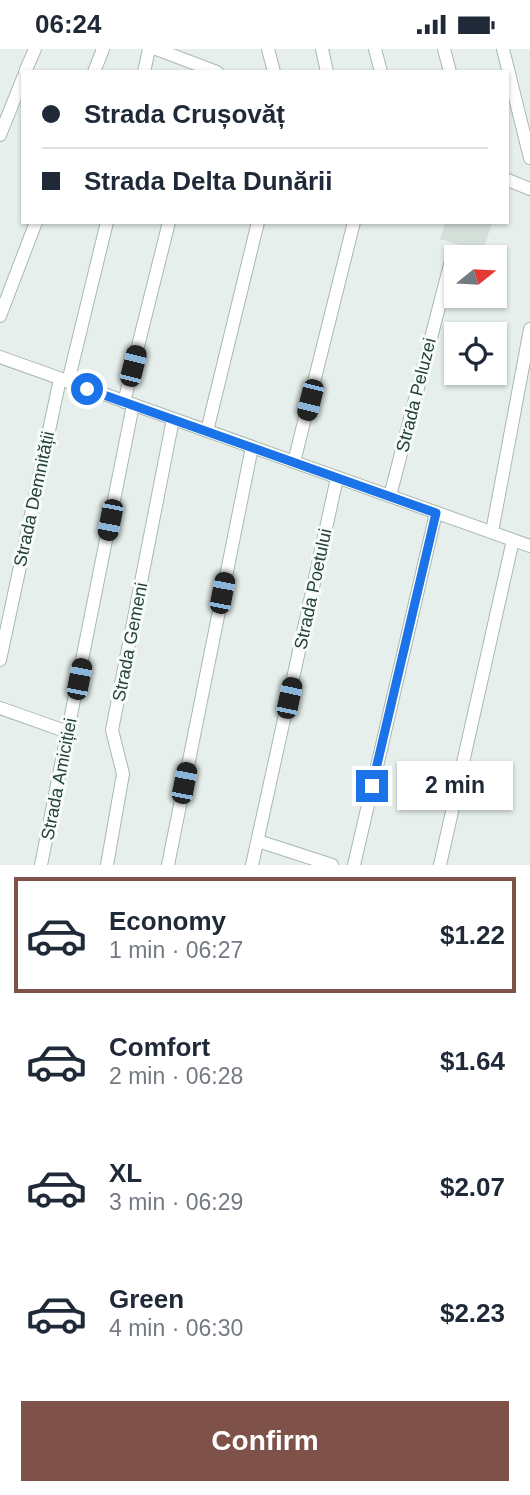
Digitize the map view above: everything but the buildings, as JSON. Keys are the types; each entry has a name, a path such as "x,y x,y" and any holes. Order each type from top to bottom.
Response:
{"street":[{"path":"26,70 35,49"},
{"path":"95,70 103,49"},
{"path":"144,70 149,49"},
{"path":"156,49 183,54 208,70"},
{"path":"268,49 273,70"},
{"path":"321,49 326,70"},
{"path":"375,49 380,70"},
{"path":"444,49 449,70"},
{"path":"503,49 508,70"},
{"path":"509,73 530,158"},
{"path":"0,135 21,83"},
{"path":"509,180 530,189"},
{"path":"0,316 35,224"},
{"name":"Strada Demnității","path":"0,660 64,380 106,224"},
{"name":"Strada Amiciției","path":"41,865 129,403 169,224"},
{"path":"207,431 258,224"},
{"path":"294,462 354,224"},
{"name":"Strada Peluzei","path":"390,496 444,288"},
{"path":"492,532 530,329"},
{"path":"0,358 530,546"},
{"name":"Strada Gemeni","path":"107,865 123,774 112,730 173,419"},
{"path":"168,865 251,447"},
{"name":"Strada Poetului","path":"252,865 337,478"},
{"path":"354,865 436,513"},
{"path":"440,865 513,540"},
{"path":"0,708 68,732"},
{"path":"258,841 332,865"}],"shaded area":[{"path":"445,224 491,224 485,245 460,245 440,239"}],"route":[{"path":"87,389 436,513 372,786"}]}
